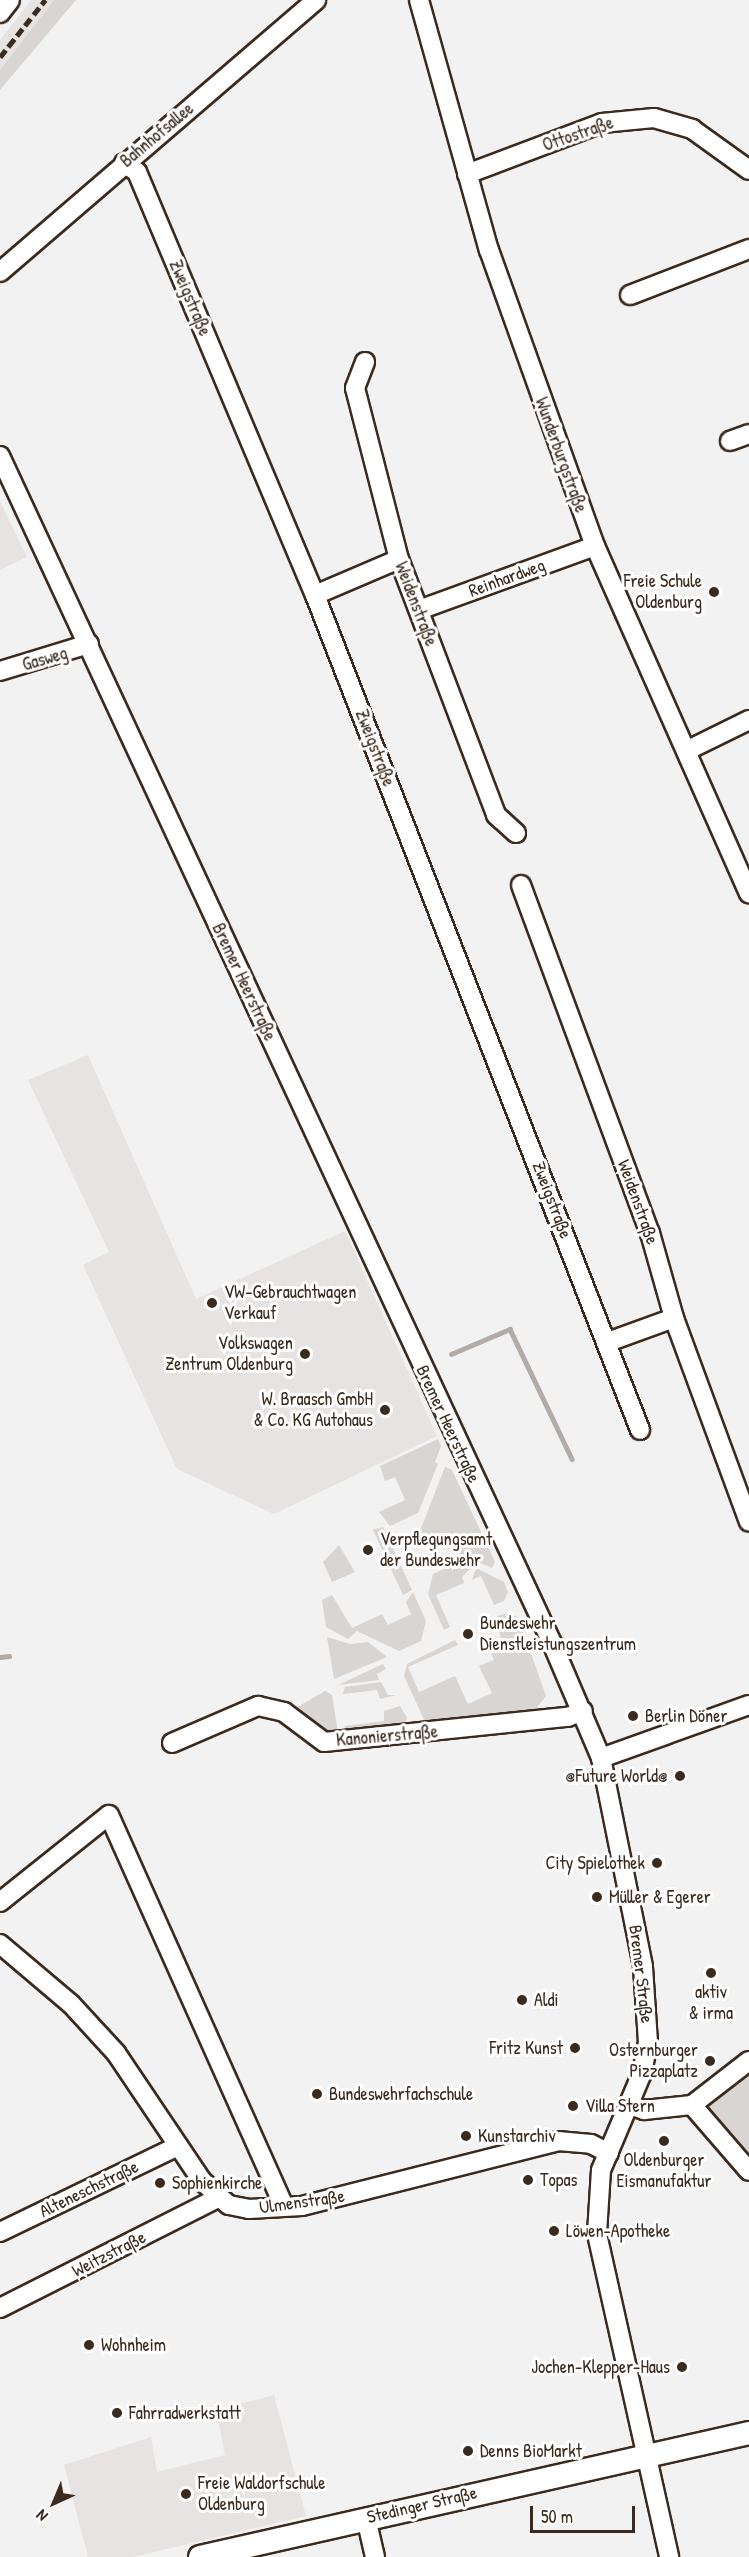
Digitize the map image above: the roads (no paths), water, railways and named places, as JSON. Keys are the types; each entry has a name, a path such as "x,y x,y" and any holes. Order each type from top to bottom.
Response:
{"main road":[{"name":"Stedinger Straße","path":"200,2557 749,2433"}],"street":[{"path":"0,13 10,0"},
{"name":"Bahnhofsallee","path":"0,272 316,0"},
{"name":"Wunderburgstraße","path":"419,0 467,174 533,377 595,546 749,893"},
{"name":"Ottostraße","path":"467,174 603,123 654,117 692,129 749,170"},
{"name":"Zweigstraße","path":"124,163 137,172 315,595 608,1342 640,1430"},
{"path":"630,295 749,249"},
{"name":"Weidenstraße","path":"365,362 355,387 399,559 496,815 516,833"},
{"path":"730,441 749,434"},
{"name":"Bremer Heerstraße","path":"0,456 488,1509"},
{"name":"Reinhardweg","path":"419,610 595,546"},
{"path":"315,595 399,559"},
{"name":"Gasweg","path":"0,671 89,644"},
{"path":"686,751 749,720"},
{"name":"Weidenstraße","path":"521,885 650,1233 674,1318 749,1522"},
{"path":"608,1342 674,1318"},
{"name":"Bremer Straße","path":"488,1509 583,1711 601,1758 646,1993 647,2058 609,2153 597,2190 597,2234 644,2456 669,2557"},
{"path":"601,1758 749,1705"},
{"name":"Kanonierstraße","path":"172,1743 258,1706 284,1712 324,1742 567,1717 583,1711"},
{"path":"0,1902 109,1815 284,2207"},
{"path":"0,1944 71,2004 116,2053 178,2146 218,2198"},
{"path":"630,2105 644,2110 692,2105 749,2061"},
{"path":"692,2105 749,2171"},
{"name":"Ulmenstraße","path":"218,2198 249,2210 284,2207 558,2142 591,2145 609,2153"},
{"name":"Alteneschstraße","path":"0,2232 178,2146"},
{"name":"Weitzstraße","path":"0,2308 218,2198"},
{"path":"366,2518 375,2557"}],"waterway":[{"path":"451,1354 510,1329 572,1459"},
{"path":"0,1657 9,1656"}],"railway":[{"path":"0,57 45,0"}],"place":[{"name":"Freie Schule Oldenburg","path":"714,592"},
{"name":"VW-Gebrauchtwagen Verkauf","path":"212,1303"},
{"name":"Volkswagen Zentrum Oldenburg","path":"305,1354"},
{"name":"W. Braasch GmbH & Co. KG Autohaus","path":"385,1410"},
{"name":"Verpflegungsamt der Bundeswehr","path":"368,1550"},
{"name":"Bundeswehr Dienstleistungszentrum","path":"468,1634"},
{"name":"Berlin Döner","path":"633,1716"},
{"name":"@Future World@","path":"680,1776"},
{"name":"City Spielothek","path":"657,1863"},
{"name":"Müller & Egerer","path":"597,1897"},
{"name":"aktiv & irma","path":"711,1973"},
{"name":"Aldi","path":"522,2000"},
{"name":"Fritz Kunst","path":"575,2048"},
{"name":"Osternburger Pizzaplatz","path":"710,2061"},
{"name":"Bundeswehrfachschule","path":"317,2094"},
{"name":"Villa Stern","path":"573,2106"},
{"name":"Kunstarchiv","path":"466,2136"},
{"name":"Oldenburger Eismanufaktur","path":"664,2141"},
{"name":"Topas","path":"528,2180"},
{"name":"Sophienkirche","path":"160,2183"},
{"name":"Löwen-Apotheke","path":"554,2231"},
{"name":"Wohnheim","path":"89,2345"},
{"name":"Jochen-Klepper-Haus","path":"682,2367"},
{"name":"Fahrradwerkstatt","path":"117,2413"},
{"name":"Denns BioMarkt","path":"468,2451"},
{"name":"Freie Waldorfschule Oldenburg","path":"186,2494"}]}
